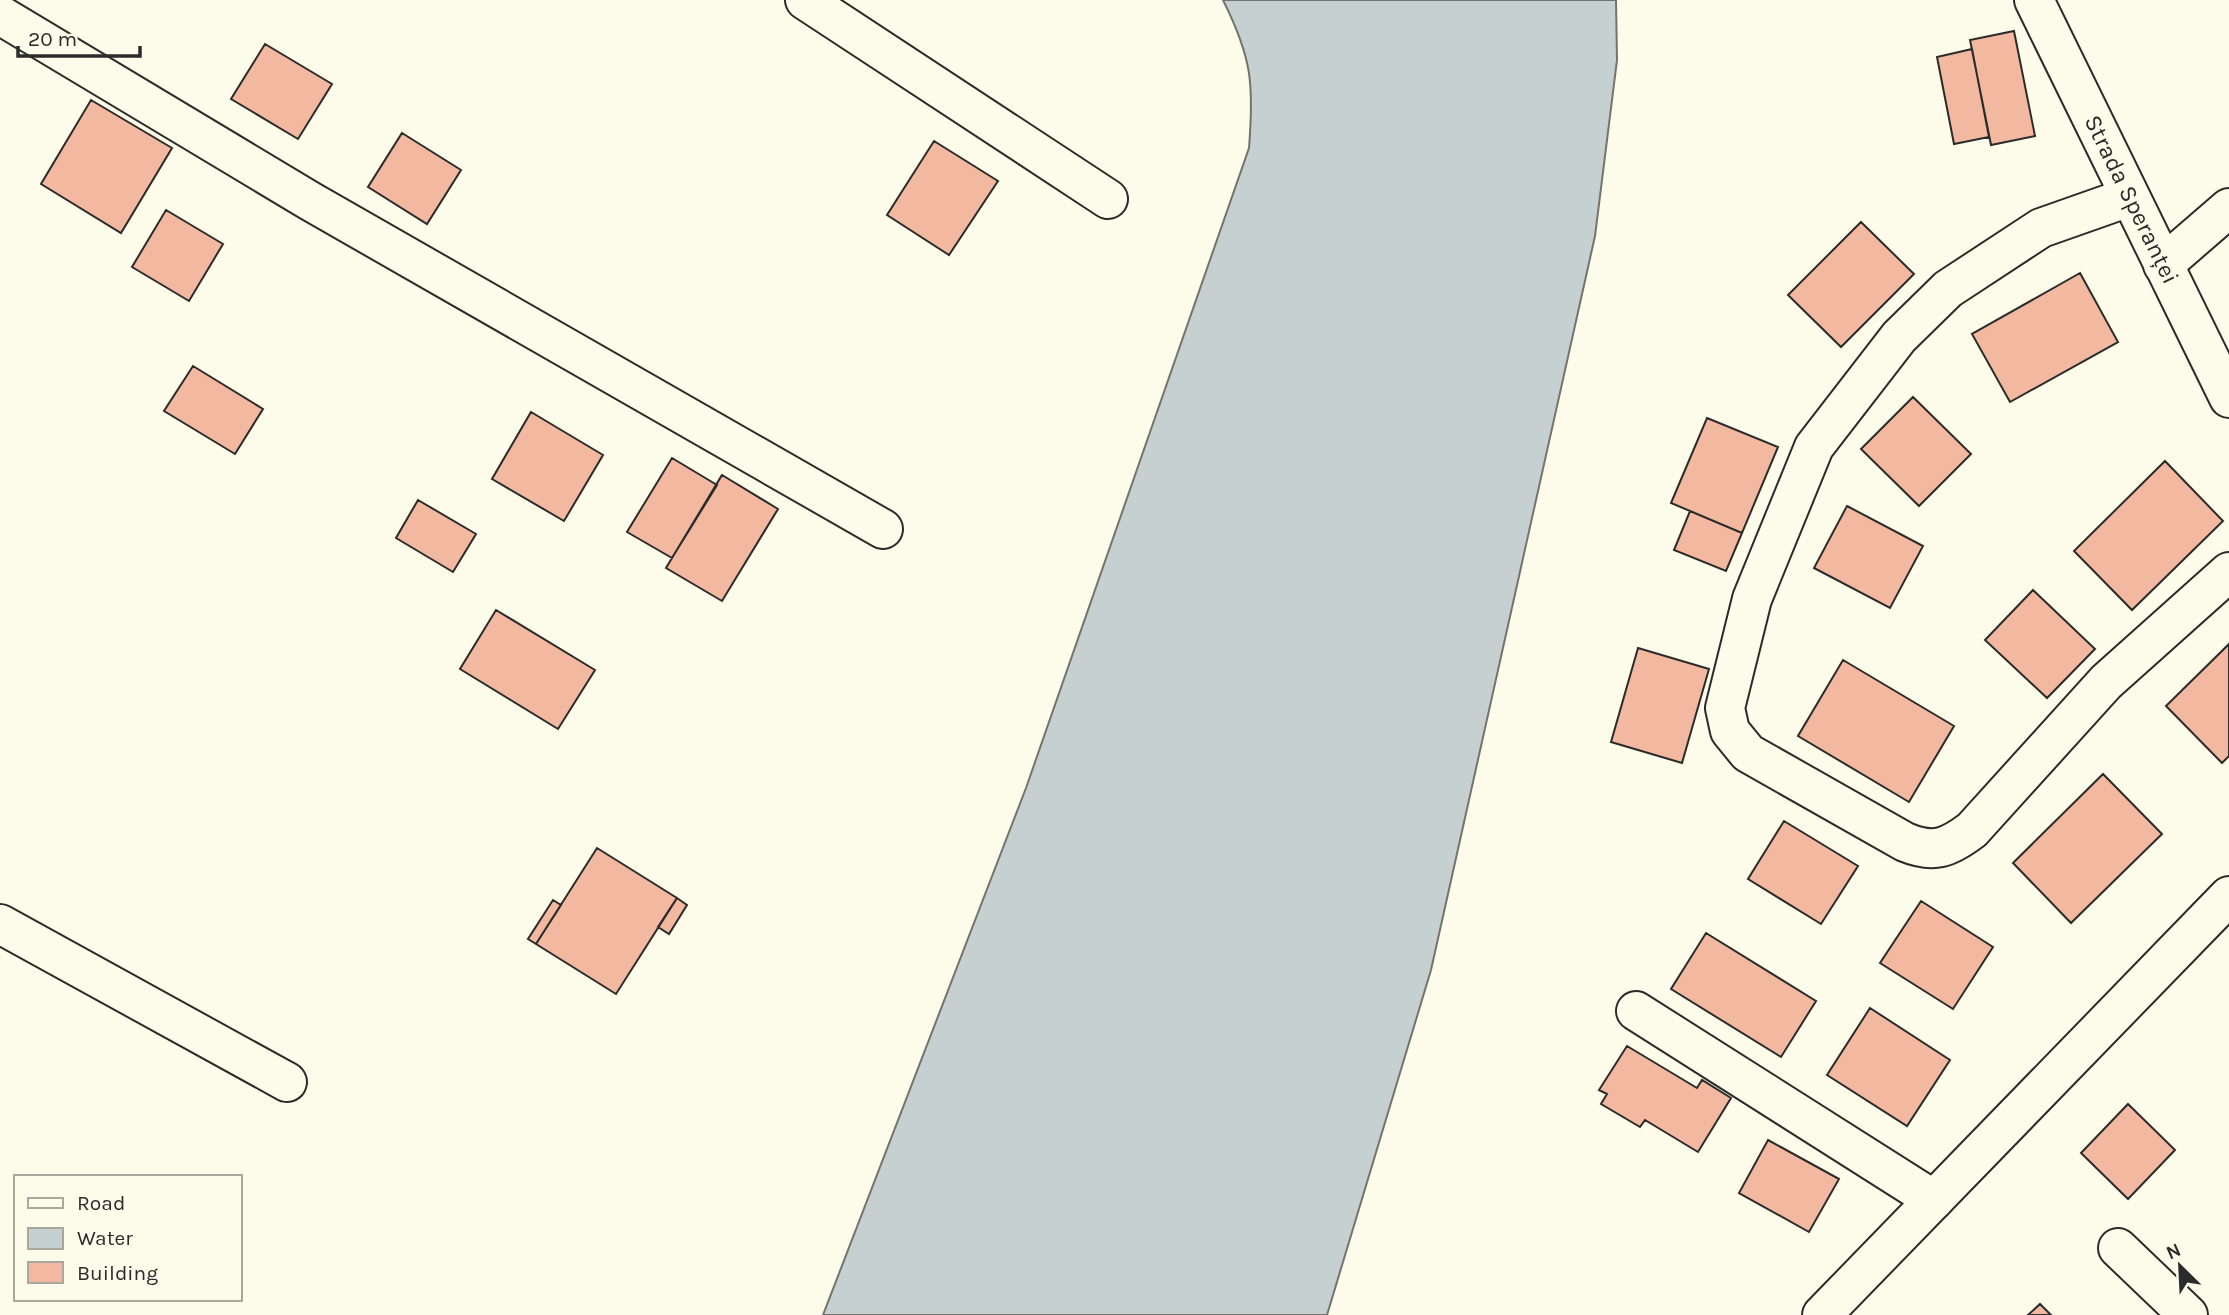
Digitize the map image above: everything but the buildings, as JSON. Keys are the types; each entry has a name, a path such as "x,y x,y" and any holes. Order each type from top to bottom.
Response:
{"street":[{"path":"805,0 1108,199"},
{"name":"Strada Speranței","path":"2034,0 2229,398"},
{"path":"0,15 310,201 883,529"},
{"path":"2129,197 2042,228 1948,289 1899,337 1814,447 1752,598 1725,708 1730,731 1748,753 1905,842 1923,849 1938,850 1953,844 1972,830 2106,682 2229,572"},
{"path":"2163,265 2229,208"},
{"path":"1822,1315 2229,895"},
{"path":"0,924 287,1082"},
{"path":"1636,1011 1934,1200"},
{"path":"2118,1248 2188,1315"}],"water":[{"path":"1223,0 1616,0 1617,60 1595,236 1431,970 1327,1315 823,1315 1026,788 1249,148 1249,72 1240,39"}]}
